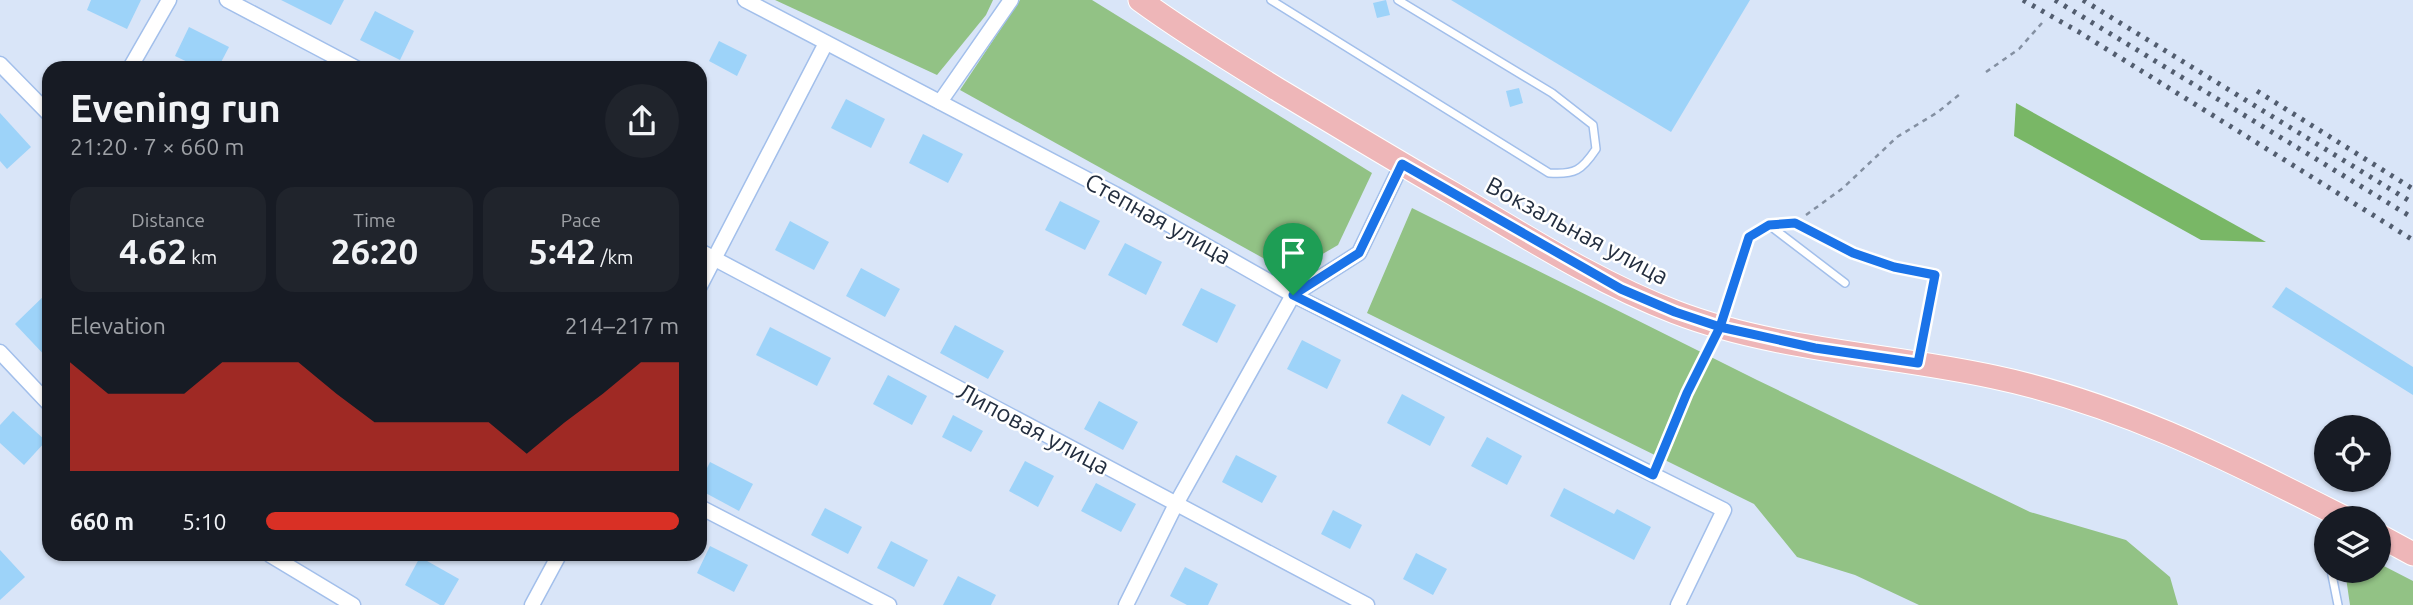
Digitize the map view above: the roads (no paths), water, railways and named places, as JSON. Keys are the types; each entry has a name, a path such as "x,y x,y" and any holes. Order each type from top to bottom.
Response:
{"main road":[{"name":"Вокзальная улица","path":"1140,0 1236,63 1402,164 1621,289 1675,312 1720,327 1815,348 1918,363 2006,380 2124,414 2204,447 2322,506"},
{"path":"2391,542 2413,554"}],"street":[{"path":"134,61 169,0"},
{"path":"227,0 343,61"},
{"name":"Степная улица","path":"745,0 1115,194 1293,295 1724,510 1678,605"},
{"path":"940,102 1011,0"},
{"path":"707,272 826,43"},
{"path":"0,64 42,107"},
{"path":"1126,605 1176,504 1293,295 1359,253 1402,164"},
{"name":"Липовая улица","path":"707,254 1367,605"},
{"path":"0,352 42,397"},
{"path":"707,511 889,605"},
{"path":"280,561 353,605"},
{"path":"532,605 556,561"}],"lane":[{"path":"1271,0 1549,173 1566,175 1585,167 1596,149 1593,125 1552,93 1398,0"},
{"path":"1720,327 1749,237 1769,225 1795,223 1853,253 1894,267 1935,275 1918,363"},
{"path":"1769,225 1845,282"},
{"path":"2334,583 2338,605"}],"railway":[{"path":"2023,0 2413,240"},
{"path":"2055,0 2413,218"},
{"path":"2083,0 2413,203"},
{"path":"2257,91 2413,189"}]}
